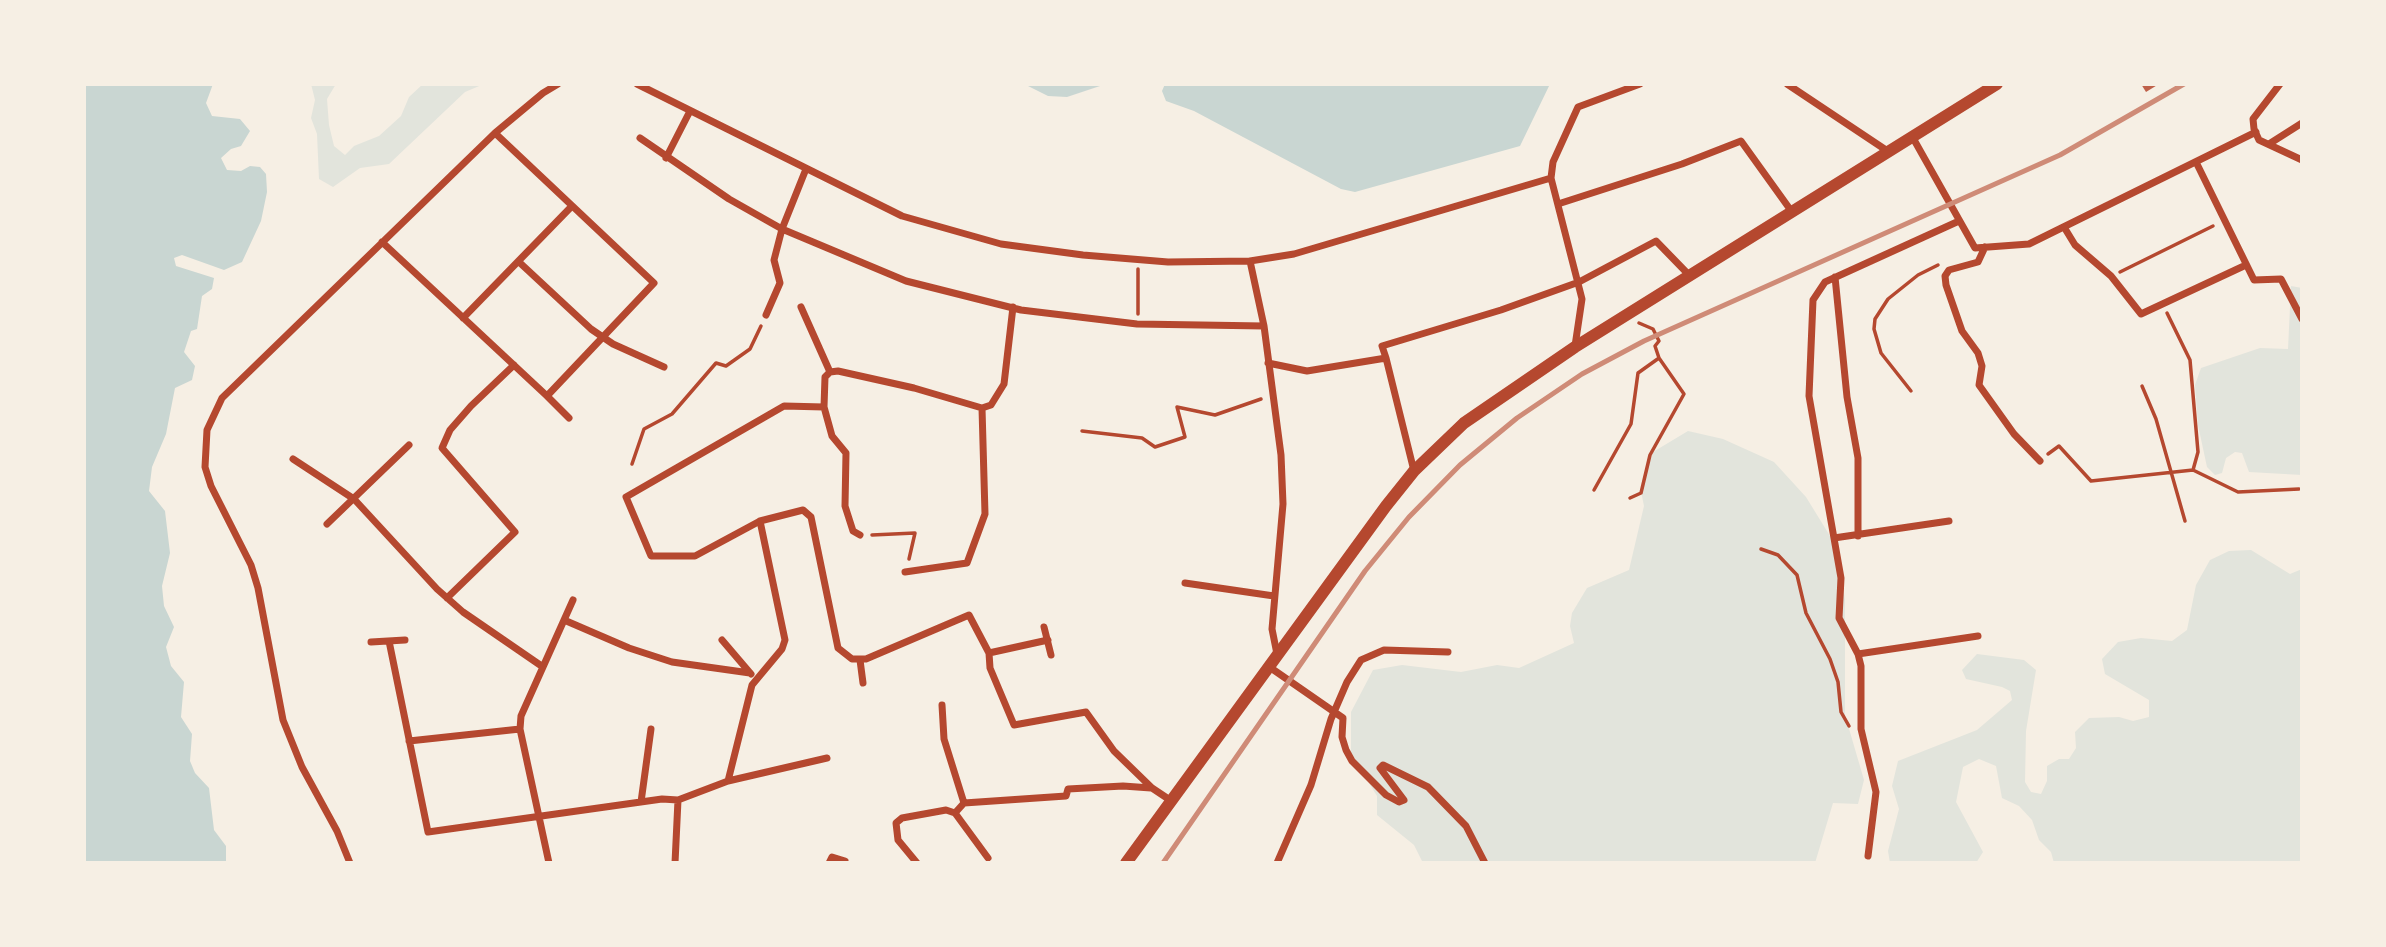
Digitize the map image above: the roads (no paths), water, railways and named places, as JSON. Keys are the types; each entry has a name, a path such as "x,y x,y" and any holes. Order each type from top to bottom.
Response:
{"main road":[{"path":"1126,863 1268,666 1414,471 1491,402 1997,84"}],"street":[{"path":"350,863 337,831 302,768 283,720 258,588 251,565 211,486 205,448 212,414 222,398 495,133 542,93 558,84"},
{"path":"637,84 902,216 989,240 1083,255 1138,260 1250,261 1294,254 1550,178"},
{"path":"1575,347 1583,313 1579,282 1550,178 1553,162 1578,107 1640,84"},
{"path":"1787,84 1889,152"},
{"path":"2280,84 2253,119 2256,132 2259,140 2302,160"},
{"path":"666,158 690,111"},
{"path":"2269,144 2302,123"},
{"path":"1913,138 1975,248 2029,244 2256,132"},
{"path":"495,133 654,283 547,396"},
{"path":"640,138 666,158 782,229 906,281 1013,307 1138,324 1264,326"},
{"path":"1558,204 1682,164 1741,141 1793,213"},
{"path":"2196,162 2254,281 2281,279 2302,319"},
{"path":"766,314 780,283 774,260 782,229 806,169"},
{"path":"463,318 572,206"},
{"path":"1868,856 1876,792 1861,729 1858,654 1839,618 1841,578 1810,396 1813,300 1825,282 1959,221"},
{"path":"2064,227 2087,257 2111,276 2141,314 2246,265"},
{"path":"1414,471 1382,346 1502,310 1579,282 1656,241 1690,276"},
{"path":"382,243 569,418"},
{"path":"1984,247 1978,262 1949,270 1945,276 1946,285 1958,320 1982,366 1979,384 2014,434 2040,461"},
{"path":"1250,261 1264,326 1283,504 1272,629 1277,654"},
{"path":"519,262 602,337 664,367"},
{"path":"1835,277 1847,397 1857,458 1858,536"},
{"path":"801,307 830,372"},
{"path":"859,535 853,531 845,506 846,453 832,436 824,407 825,377 830,372 838,371 871,381 914,388 982,408 996,401 1004,384 1013,307"},
{"path":"1268,363 1307,371 1386,358"},
{"path":"447,598 515,532 442,448 450,430 514,365"},
{"path":"824,407 784,406 626,497 651,556 695,556 760,521 803,510 811,517 838,648 852,659 860,660 969,615 989,653 990,668 1014,725 1086,712 1114,751 1152,788 1170,800"},
{"path":"905,572 967,563 985,514 982,408"},
{"path":"327,524 409,445"},
{"path":"293,459 354,499 447,598 543,667"},
{"path":"728,781 753,676 782,649 785,640 760,521"},
{"path":"1834,538 1949,521"},
{"path":"1185,583 1274,596"},
{"path":"550,863 520,729 521,716 573,600"},
{"path":"564,620 629,648 672,662 753,676"},
{"path":"1044,627 1051,655"},
{"path":"1858,654 1978,636"},
{"path":"389,640 428,832 641,802 678,800 728,781 827,758"},
{"path":"370,642 405,640"},
{"path":"722,640 753,676"},
{"path":"989,653 1048,640"},
{"path":"1277,863 1311,785 1333,712 1361,660 1384,650 1448,652"},
{"path":"860,660 863,683"},
{"path":"1268,666 1343,719 1342,737 1346,750 1367,776 1399,802 1404,800 1380,768 1383,765 1428,786 1466,826 1485,863"},
{"path":"943,705 944,739 964,803"},
{"path":"409,741 520,729"},
{"path":"641,802 650,729"},
{"path":"955,813 964,803 1066,796 1068,789 1123,786 1152,788"},
{"path":"676,863 678,800"},
{"path":"917,863 898,840 895,823 902,818 946,810 955,813"},
{"path":"955,813 957,821 988,858"},
{"path":"829,863 832,857 845,861"}],"railway":[{"path":"1163,863 1365,571 1409,517 1460,465 1517,418 1582,374 1644,341 2060,155 2184,84"}]}
